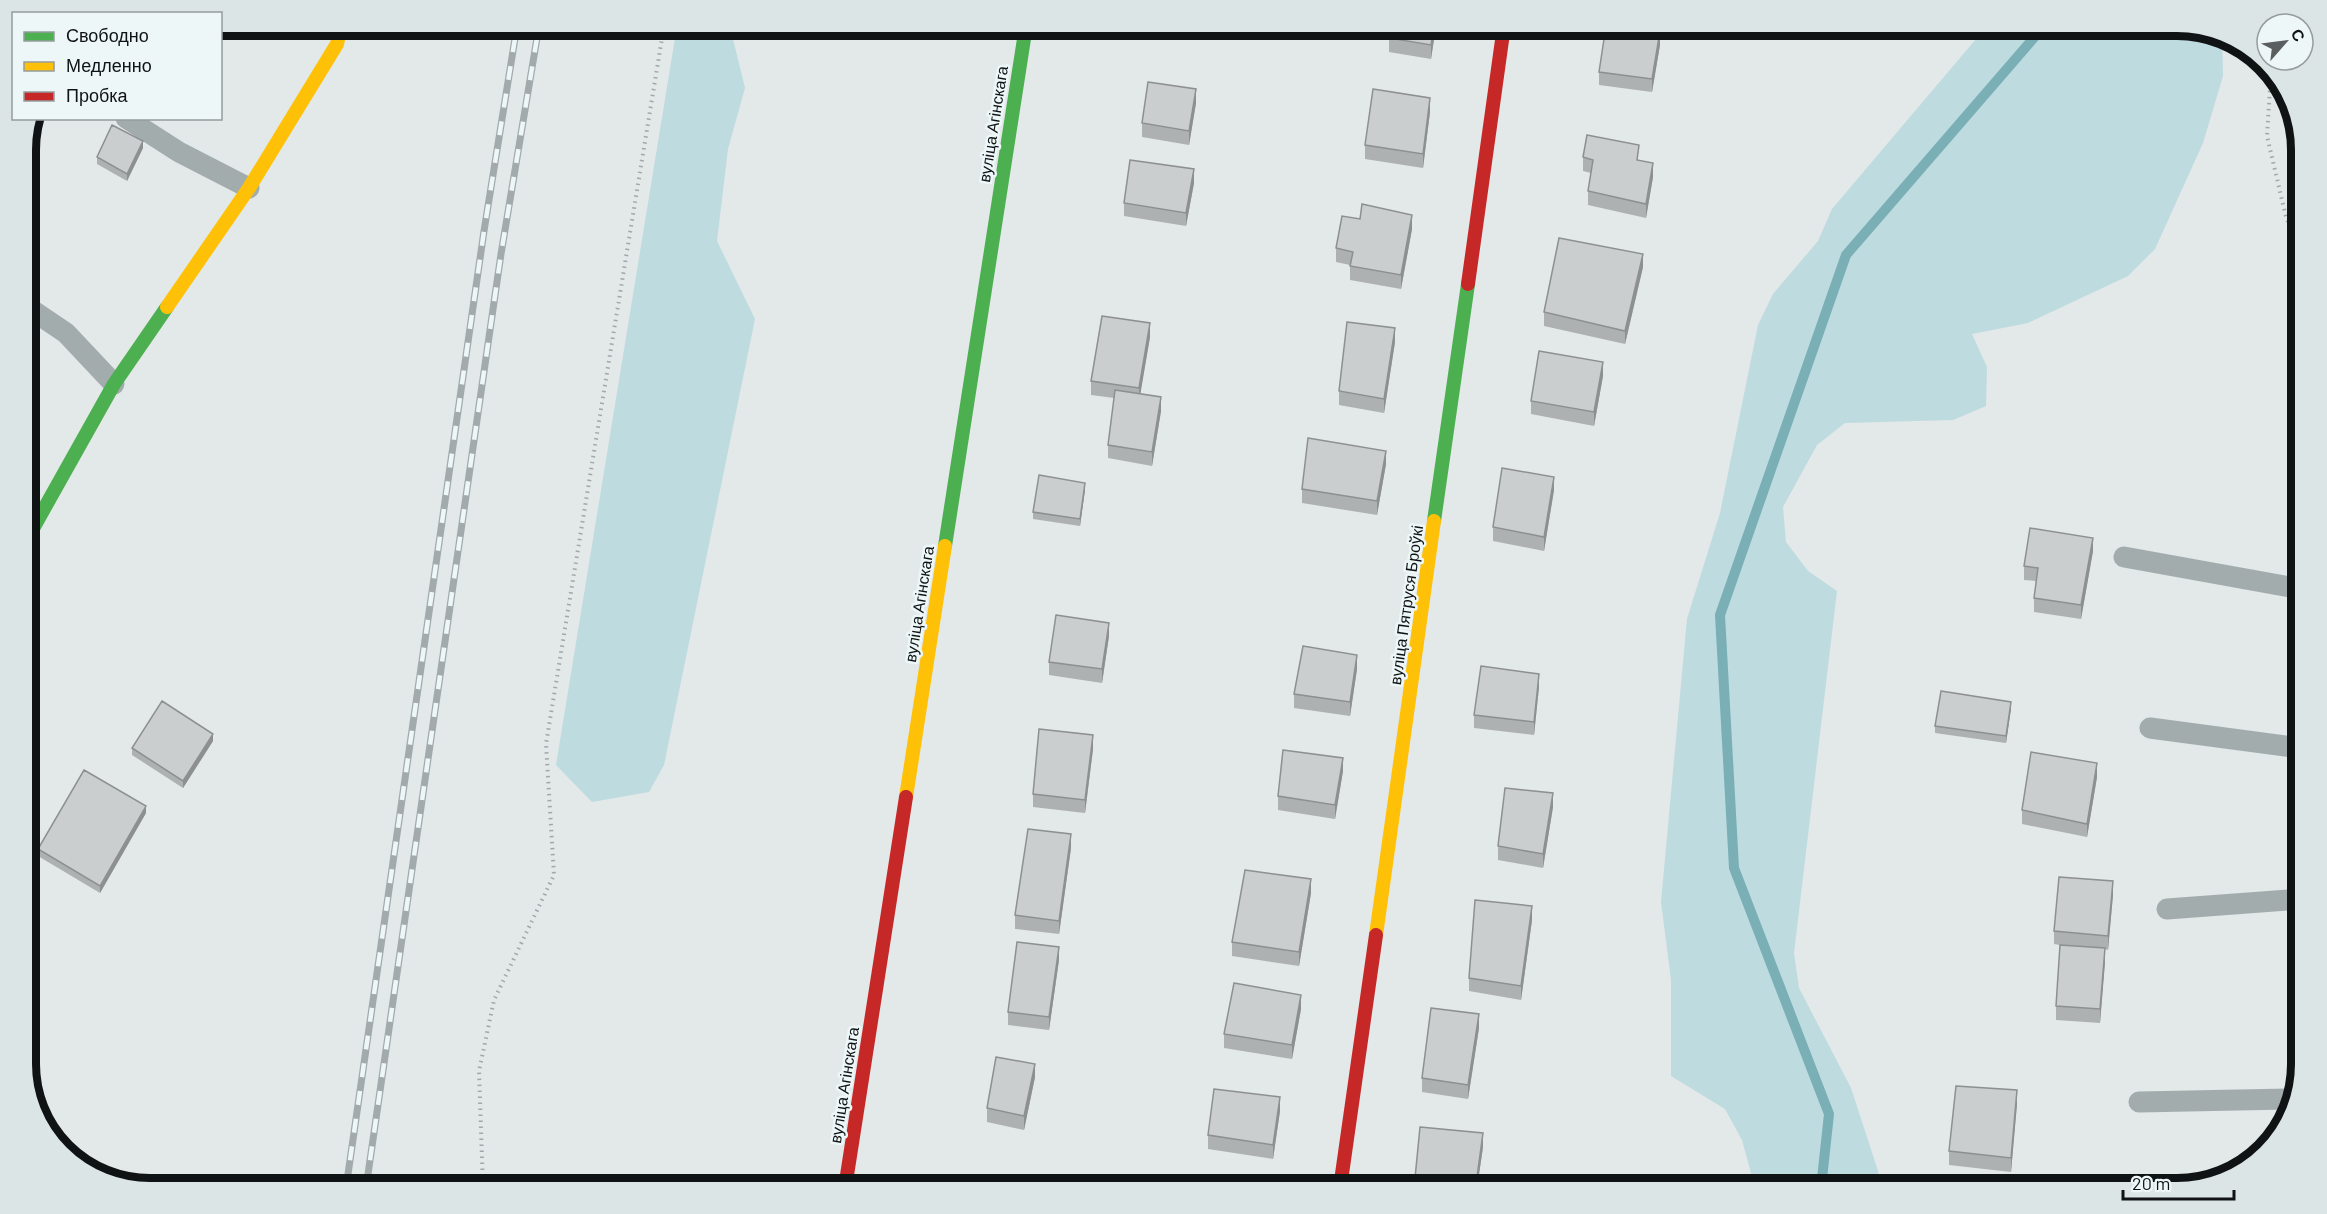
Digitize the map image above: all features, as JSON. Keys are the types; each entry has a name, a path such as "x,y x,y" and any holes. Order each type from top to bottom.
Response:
{"street":[{"path":"36,523 114,384 249,188 337,44 339,36"},
{"name":"вуліца Агінскага","path":"847,1178 1024,36"},
{"name":"вуліца Пятруся Броўкі","path":"1341,1178 1503,36"}],"lane":[{"path":"129,120 179,152 249,188"},
{"path":"36,313 66,333 114,384"},
{"path":"2124,557 2291,587"},
{"path":"2150,728 2291,747"},
{"path":"2167,909 2291,900"},
{"path":"2139,1102 2285,1099"}],"path":[{"path":"483,1178 479,1071 494,1000 554,875 546,744 662,36"},
{"path":"2270,85 2267,136 2291,229"}],"shaded area":[{"path":"675,36 732,36 745,88 728,149 717,241 755,319 664,765 649,792 592,802 556,765"},
{"path":"1979,36 2177,36 2192,37 2222,46 2223,76 2203,143 2155,249 2128,276 2028,323 1972,334 1987,367 1986,406 1953,420 1845,423 1817,445 1783,507 1786,542 1808,571 1837,591 1794,953 1799,988 1851,1088 1878,1178 1752,1178 1742,1140 1725,1109 1671,1076 1671,980 1661,902 1687,619 1720,513 1758,325 1773,294 1818,241 1832,209"}],"building":[{"path":"1389,36 1432,36 1431,45 1389,38"},
{"path":"1604,36 1659,36 1652,79 1599,72"},
{"path":"1148,82 1196,89 1189,131 1142,123"},
{"path":"1373,89 1430,98 1423,154 1365,145"},
{"path":"112,125 143,141 127,174 97,157"},
{"path":"1587,135 1639,145 1637,160 1653,163 1646,204 1588,191 1593,160 1583,157"},
{"path":"1130,160 1194,169 1186,213 1124,203"},
{"path":"1362,204 1412,215 1401,275 1350,266 1353,252 1336,248 1342,216 1360,219"},
{"path":"1559,238 1643,254 1625,331 1544,312"},
{"path":"1102,316 1150,323 1139,388 1091,381"},
{"path":"1347,322 1395,328 1384,399 1339,391"},
{"path":"1539,351 1603,362 1594,412 1531,401"},
{"path":"1115,390 1161,397 1152,452 1108,445"},
{"path":"1308,438 1386,451 1377,501 1302,489"},
{"path":"1502,468 1554,477 1544,537 1493,527"},
{"path":"1039,475 1085,483 1080,519 1033,512"},
{"path":"2030,528 2093,538 2081,605 2034,598 2038,568 2024,566"},
{"path":"1056,615 1109,623 1102,669 1049,662"},
{"path":"1303,646 1357,655 1350,702 1294,694"},
{"path":"1481,666 1539,674 1534,722 1474,715"},
{"path":"1941,691 2011,702 2006,736 1935,726"},
{"path":"162,701 213,734 183,781 132,748"},
{"path":"1039,729 1093,735 1085,800 1033,794"},
{"path":"1283,750 1343,758 1335,805 1278,796"},
{"path":"2031,752 2097,763 2087,824 2022,810"},
{"path":"84,770 146,806 100,886 38,849"},
{"path":"1505,788 1553,793 1543,854 1498,846"},
{"path":"1028,829 1071,834 1059,921 1015,915"},
{"path":"1245,870 1311,879 1299,952 1232,942"},
{"path":"2059,877 2113,881 2108,936 2054,931"},
{"path":"1475,900 1532,906 1521,986 1469,978"},
{"path":"1017,942 1059,947 1049,1017 1008,1012"},
{"path":"2060,945 2105,948 2100,1009 2056,1006"},
{"path":"1234,983 1301,995 1292,1045 1224,1034"},
{"path":"1431,1008 1479,1014 1468,1085 1422,1078"},
{"path":"996,1057 1035,1064 1024,1116 987,1108"},
{"path":"1956,1086 2017,1090 2011,1158 1949,1151"},
{"path":"1214,1089 1280,1097 1273,1145 1208,1135"},
{"path":"1420,1127 1483,1133 1477,1178 1415,1178"}],"waterway":[{"path":"1822,1178 1829,1114 1734,868 1720,615 1846,255 2035,36"}],"railway":[{"path":"347,1178 484,231 515,36"},
{"path":"367,1178 501,254 537,36"}],"traffic: fast":[{"path":"945,546 1024,36"},
{"path":"1434,521 1468,284"},
{"path":"36,523 114,384 167,307"}],"traffic: slow":[{"path":"167,307 249,188 337,44 339,36"},
{"path":"1376,935 1434,521"},
{"path":"906,797 945,546"}],"traffic: jam":[{"path":"1468,284 1503,36"},
{"path":"847,1178 906,797"},
{"path":"1341,1178 1376,935"}]}
